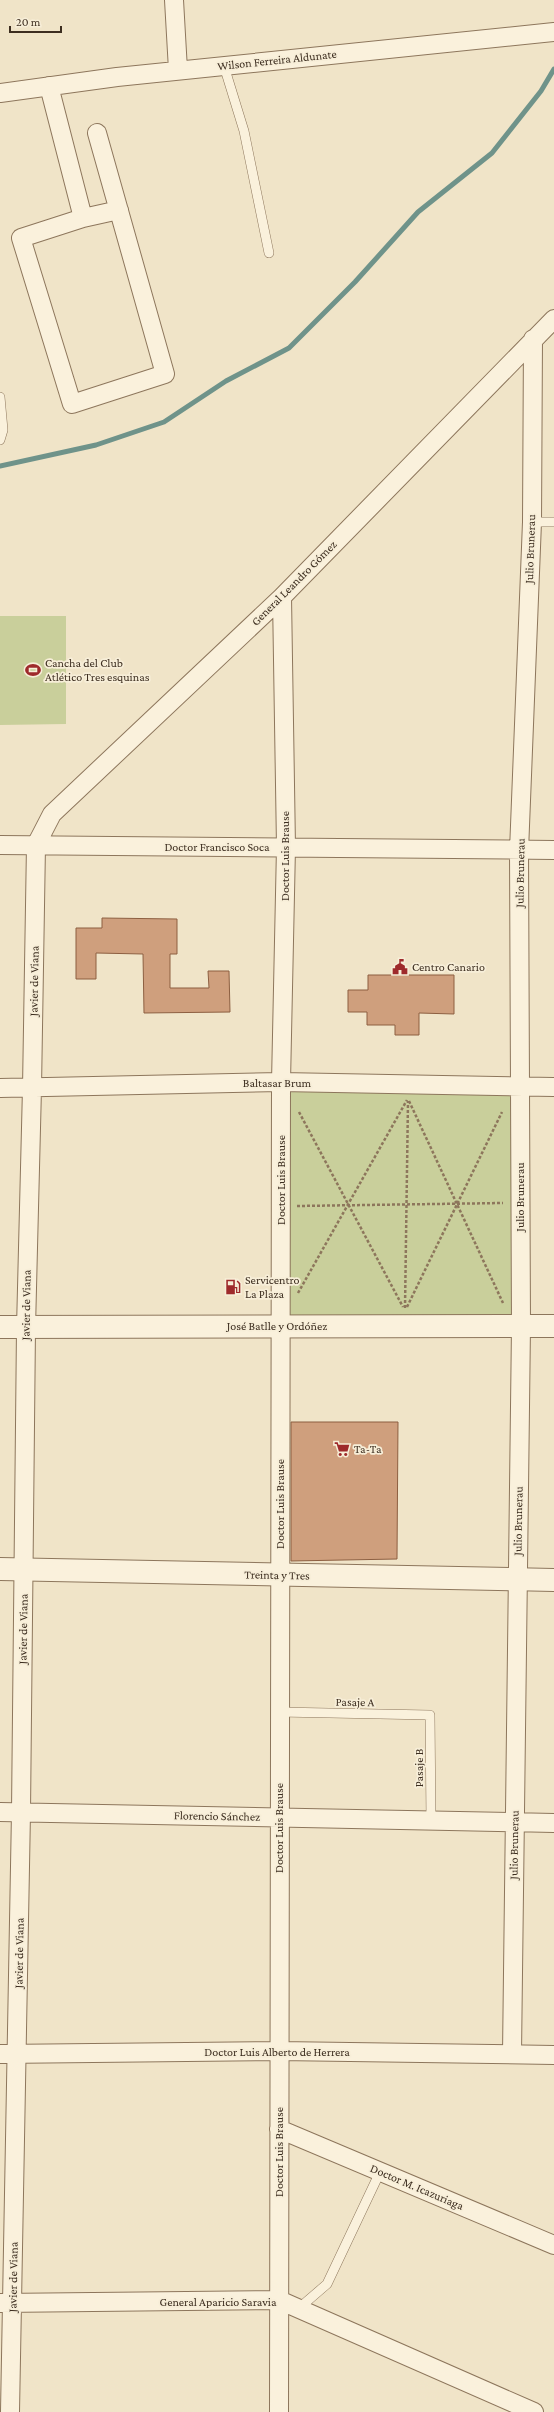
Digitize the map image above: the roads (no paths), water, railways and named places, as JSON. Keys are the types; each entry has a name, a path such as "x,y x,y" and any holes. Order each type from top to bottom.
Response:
{"street":[{"path":"174,0 178,70"},
{"name":"Wilson Ferreira Aldunate","path":"0,93 178,70 554,32"},
{"path":"49,86 83,218"},
{"path":"97,133 119,210 165,374 72,404 21,238 83,218 119,210"},
{"name":"General Leandro Gómez","path":"36,845 52,814 282,597 554,319"},
{"name":"Julio Brunerau","path":"512,2054 521,1326 519,851 532,522 533,339"},
{"name":"Doctor Luis Brause","path":"279,2412 278,1817 281,1082 286,847 282,597"},
{"name":"Doctor Francisco Soca","path":"0,845 286,847 519,851 554,850"},
{"name":"Javier de Viana","path":"6,2401 9,2055 21,1812 26,1328 36,845"},
{"name":"Baltasar Brum","path":"0,1088 281,1082 554,1087"},
{"name":"José Batlle y Ordóñez","path":"0,1327 280,1325 554,1326"},
{"name":"Treinta y Tres","path":"0,1569 554,1580"},
{"name":"Florencio Sánchez","path":"0,1812 554,1823"},
{"name":"Doctor Luis Alberto de Herrera","path":"9,2055 279,2050 554,2055"},
{"name":"Doctor M. Icazuriaga","path":"279,2129 554,2245"},
{"name":"General Aparicio Saravia","path":"7,2303 279,2300 534,2412"}],"lane":[{"path":"224,66 244,131 269,253"},
{"path":"0,397 3,430 0,440"},
{"path":"532,522 554,522"},
{"name":"Pasaje A","path":"279,1712 430,1715"},
{"name":"Pasaje B","path":"430,1715 431,1821"},
{"path":"298,2309 327,2284 380,2172"}],"waterway":[{"path":"0,466 96,445 164,422 226,381 289,348 355,282 418,212 492,153 541,91 554,69"}],"place":[{"name":"Cancha del Club Atlético Tres esquinas","path":"33,670"},
{"name":"Centro Canario","path":"400,967"},
{"name":"Servicentro La Plaza","path":"233,1287"},
{"name":"Ta-Ta","path":"342,1449"}]}
